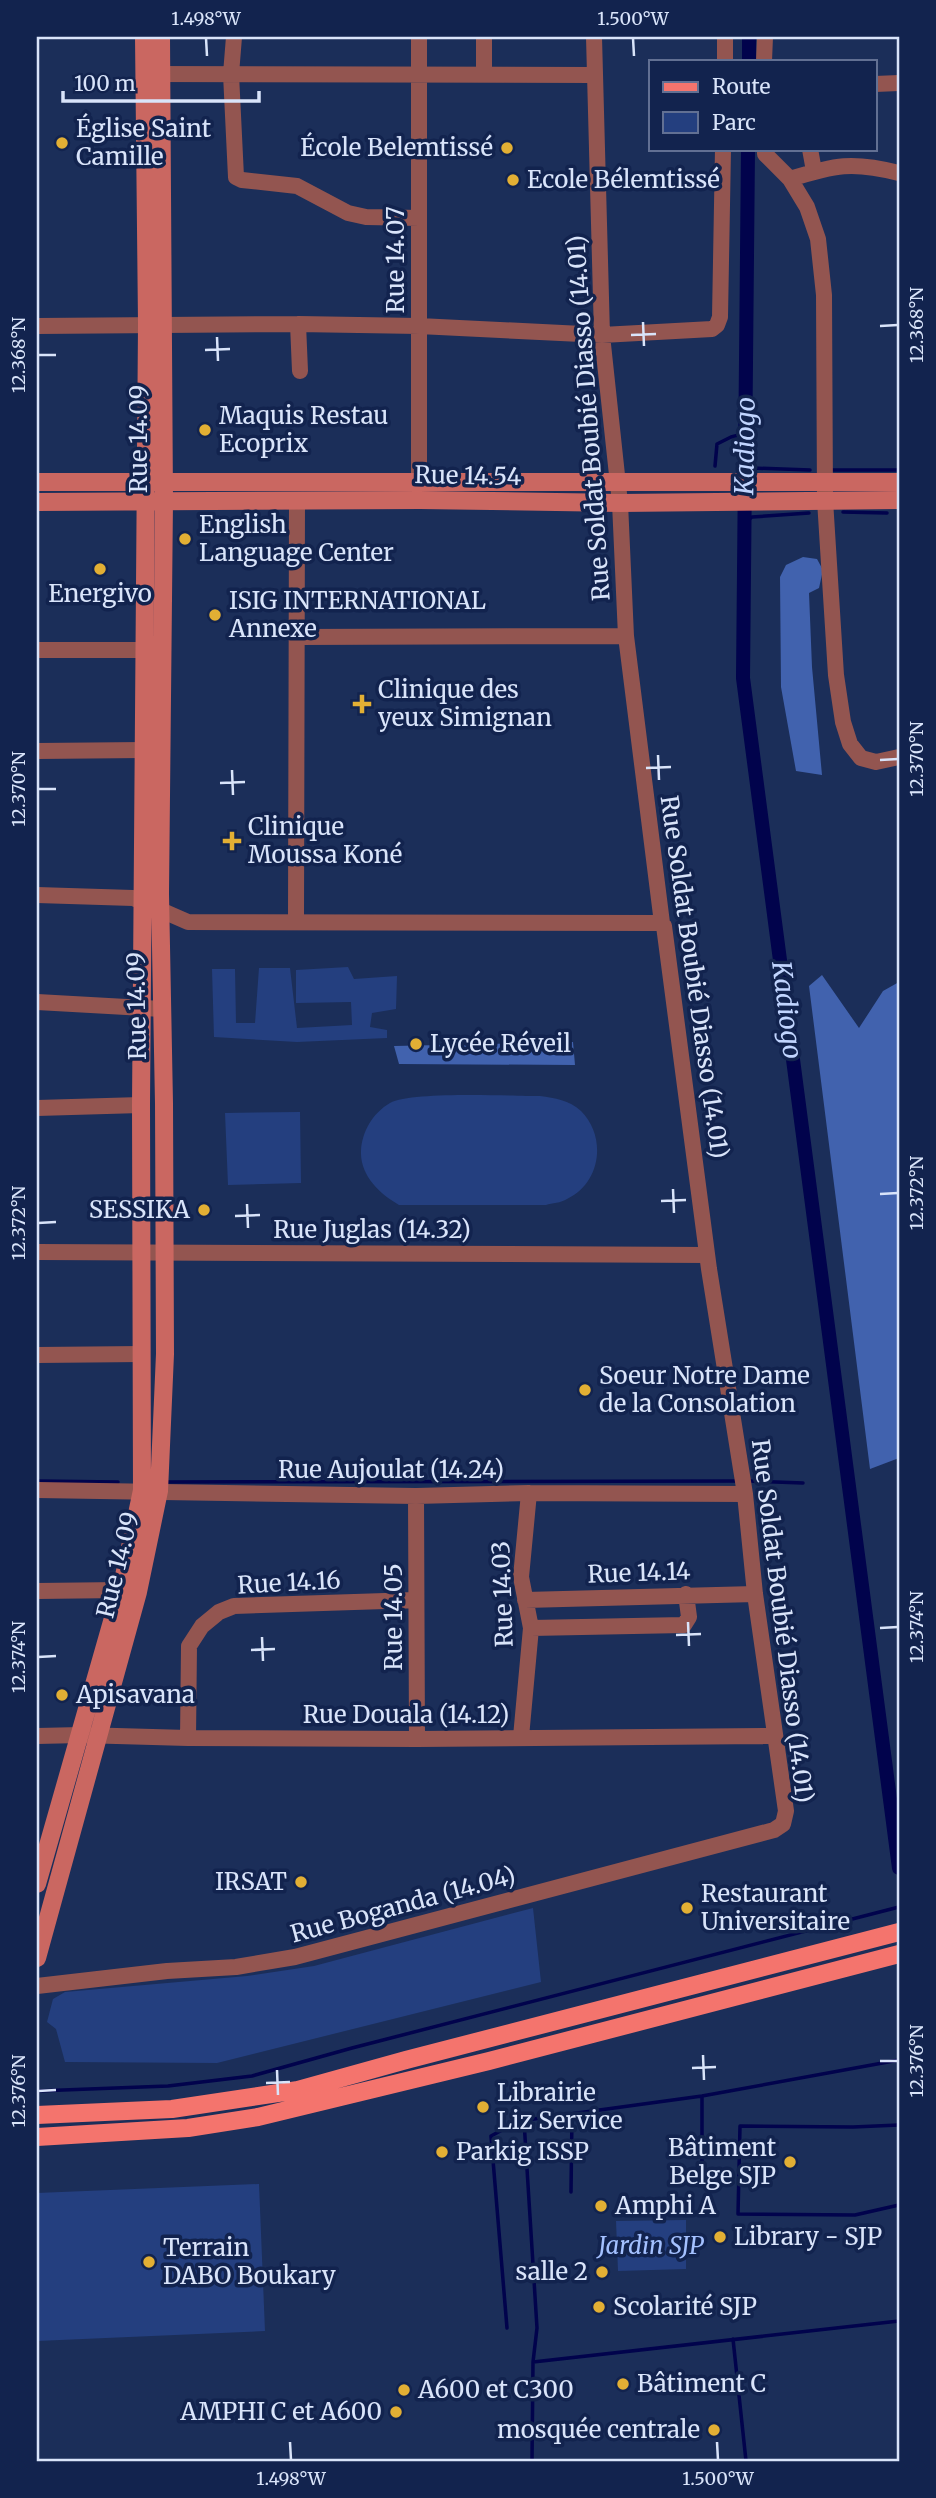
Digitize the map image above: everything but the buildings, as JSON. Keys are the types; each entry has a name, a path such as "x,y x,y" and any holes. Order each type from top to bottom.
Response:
{"main road":[{"path":"37,2115 172,2109 298,2090 899,1932"},
{"path":"37,2137 176,2129 258,2117 489,2061 892,1956"}],"street":[{"name":"Rue 14.09","path":"144,37 153,74"},
{"name":"Rue 14.09","path":"37,1958 121,1591 150,1491 142,1354 141,1252 145,501 154,482 153,74 161,37"},
{"path":"234,37 231,74 236,177 297,186 348,213 366,217 419,218"},
{"name":"Rue 14.07","path":"419,37 419,482"},
{"path":"484,37 484,75"},
{"name":"Rue Soldat Boubié Diasso (14.01)","path":"594,37 602,335 620,503 626,636 707,1255 745,1494 755,1594 786,1811 783,1824 774,1830"},
{"path":"725,37 725,60"},
{"path":"764,60 765,37"},
{"path":"153,74 594,75"},
{"path":"876,84 899,83"},
{"path":"37,326 298,324 419,326 602,335 712,330 718,325 720,298 723,150"},
{"path":"765,150 765,154 790,179 807,207 818,239 824,295 825,491 836,676 843,723 850,744 860,758 876,762 899,757"},
{"path":"810,150 814,172"},
{"path":"790,179 831,166 856,165 899,173"},
{"path":"298,324 300,371"},
{"name":"Rue 14.54","path":"37,482 756,483 899,500"},
{"name":"Rue 14.09","path":"37,1884 43,1838 90,1735 138,1592 164,1354 160,910 164,501 154,482"},
{"name":"Rue 14.54","path":"37,502 759,501 899,482"},
{"path":"296,922 297,500"},
{"path":"298,637 626,636"},
{"path":"37,650 145,650"},
{"path":"37,751 144,750"},
{"path":"37,895 121,897 143,901 188,922 662,923"},
{"path":"37,1002 162,1009"},
{"path":"37,1108 141,1104"},
{"name":"Rue Juglas (14.32)","path":"37,1252 707,1255"},
{"path":"37,1354 142,1354"},
{"name":"Rue Aujoulat (14.24)","path":"37,1490 416,1496 528,1493 745,1494"},
{"name":"Rue 14.03","path":"522,1737 531,1628 521,1577 528,1493"},
{"name":"Rue 14.05","path":"416,1496 417,1739"},
{"path":"37,1591 121,1591"},
{"path":"531,1628 684,1625 689,1617 686,1594"},
{"name":"Rue 14.14","path":"525,1600 755,1594"},
{"name":"Rue 14.16","path":"188,1738 189,1646 202,1626 219,1612 234,1606 416,1600"},
{"name":"Rue Douala (14.12)","path":"37,1736 417,1739 775,1736"},
{"name":"Rue Boganda (14.04)","path":"37,1986 166,1971 268,1963 774,1830"}],"green space":[{"path":"348,967 354,979 397,976 396,1009 372,1013 370,1027 387,1030 387,1038 297,1042 214,1037 212,969 235,969 236,1023 255,1023 259,968 290,968 297,1028 352,1025 351,1002 296,1003 296,970"},
{"path":"439,1096 540,1096 572,1104 581,1111 595,1133 597,1146 593,1171 578,1192 565,1200 546,1205 399,1205 378,1190 364,1168 361,1151 366,1130 378,1112 390,1103 402,1099"},
{"path":"300,1112 301,1183 228,1185 225,1113"},
{"path":"533,1908 541,1982 217,2063 65,2062 56,2029 47,2022 53,1999 65,1992 247,1976 314,1966"},
{"name":"Terrain DABO Boukary","path":"259,2184 265,2331 37,2341 37,2193"},
{"name":"Jardin SJP","path":"686,2220 686,2269 618,2271 616,2221"}],"shaded area":[{"path":"803,557 817,559 823,570 819,588 809,593 812,667 822,775 796,771 781,687 780,577 786,565"},
{"path":"822,975 859,1028 883,991 899,982 899,1458 870,1469 809,986"},
{"path":"573,1042 575,1065 399,1064 394,1046"}],"waterway":[{"name":"Kadiogo","path":"749,37 749,60"},
{"name":"Kadiogo","path":"748,150 743,678 899,1868"},
{"path":"715,466 717,444 747,433"},
{"path":"747,464 752,468 810,470"},
{"path":"832,470 899,470"},
{"path":"843,512 887,513"},
{"path":"746,522 752,517 809,513"},
{"path":"37,1481 118,1482"},
{"path":"164,1482 738,1481"},
{"path":"749,1481 803,1483"},
{"path":"37,2091 168,2086 252,2076 899,1907"},
{"path":"507,2328 491,2136 519,2121 702,2096 899,2060"},
{"path":"702,2096 702,2181"},
{"path":"571,2192 572,2115"},
{"path":"524,2121 537,2328 533,2362 532,2461"},
{"path":"899,2125 740,2126 738,2214 855,2215 899,2205"},
{"path":"533,2362 899,2321"},
{"path":"733,2339 746,2461"}],"place":[{"name":"Église Saint Camille","path":"62,143"},
{"name":"École Belemtissé","path":"507,148"},
{"name":"Ecole Bélemtissé","path":"513,180"},
{"name":"Maquis Restau Ecoprix","path":"205,430"},
{"name":"English Language Center","path":"185,539"},
{"name":"Energivo","path":"100,569"},
{"name":"ISIG INTERNATIONAL Annexe","path":"215,615"},
{"name":"Clinique des yeux Simignan","path":"362,704"},
{"name":"Clinique Moussa Koné","path":"232,841"},
{"name":"Lycée Réveil","path":"416,1044"},
{"name":"SESSIKA","path":"204,1210"},
{"name":"Soeur Notre Dame de la Consolation","path":"585,1390"},
{"name":"Apisavana","path":"62,1695"},
{"name":"IRSAT","path":"301,1882"},
{"name":"Restaurant Universitaire","path":"687,1908"},
{"name":"Librairie Liz Service","path":"483,2107"},
{"name":"Parkig ISSP","path":"442,2152"},
{"name":"Bâtiment Belge SJP","path":"790,2162"},
{"name":"Amphi A","path":"601,2206"},
{"name":"Library - SJP","path":"720,2237"},
{"name":"Terrain DABO Boukary","path":"149,2262"},
{"name":"salle 2","path":"602,2272"},
{"name":"Scolarité SJP","path":"599,2307"},
{"name":"Bâtiment C","path":"623,2384"},
{"name":"A600 et C300","path":"404,2390"},
{"name":"AMPHI C et A600","path":"396,2412"},
{"name":"mosquée centrale","path":"714,2430"}]}
